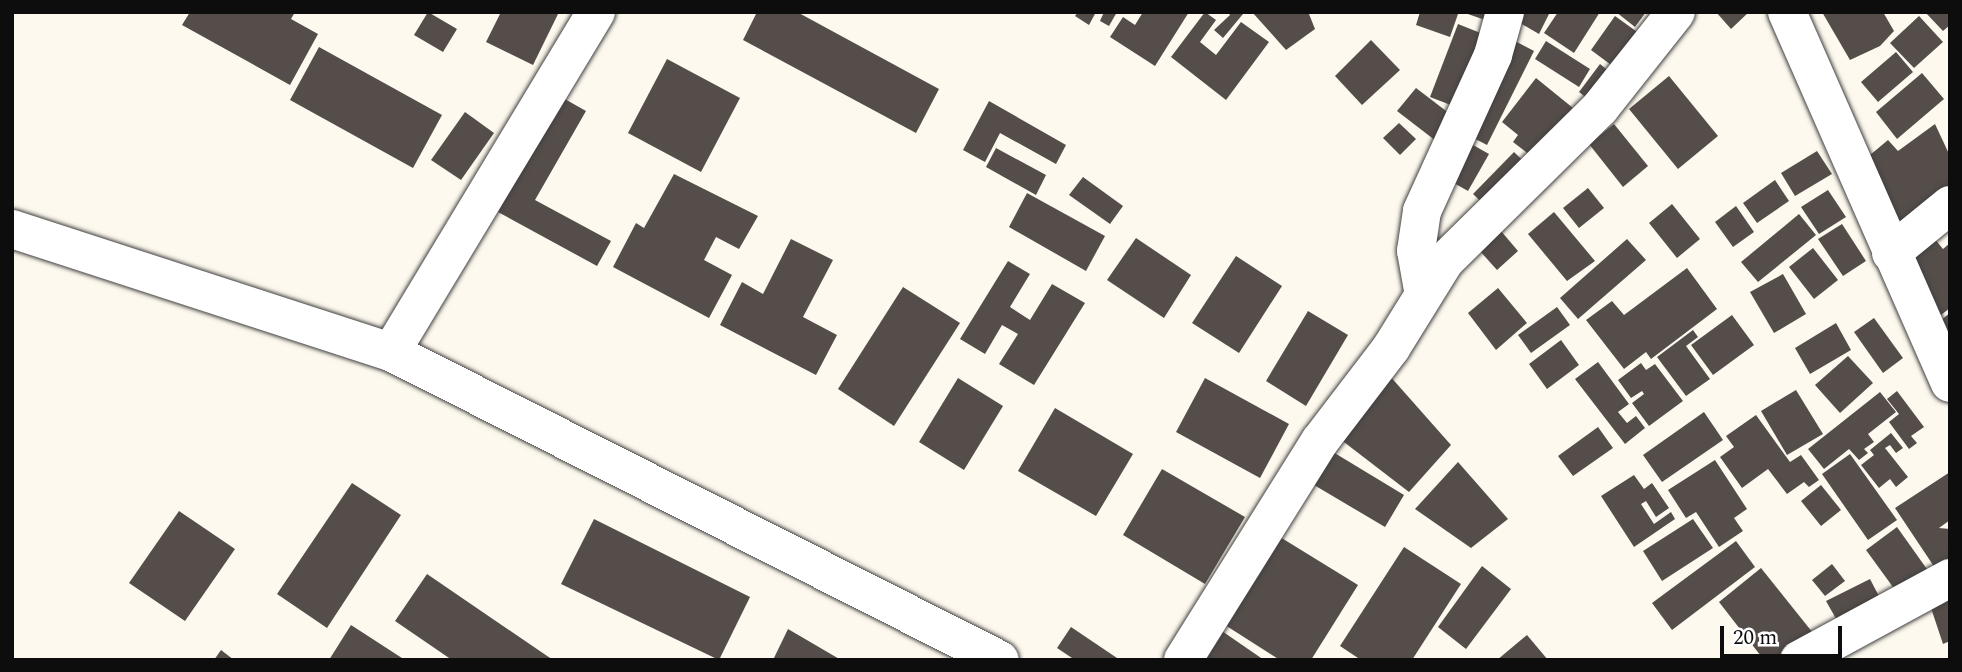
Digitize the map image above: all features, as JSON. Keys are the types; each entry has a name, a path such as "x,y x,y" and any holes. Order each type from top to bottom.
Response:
{"street":[{"path":"391,352 596,12"},
{"path":"1423,290 1416,251 1422,211 1493,55 1505,12"},
{"path":"1183,660 1320,441 1391,348 1423,290 1445,261 1600,108 1676,12"},
{"path":"1787,12 1950,383"},
{"path":"1891,253 1950,205"},
{"path":"12,229 391,352 1000,660"},
{"path":"1799,660 1950,578"}],"building":[{"path":"190,12 295,12 291,19 318,34 290,85 182,25"},
{"path":"428,12 457,29 443,52 414,35"},
{"path":"501,12 559,12 533,65 486,42"},
{"path":"757,12 797,12 939,89 916,133 743,40"},
{"path":"1078,12 1096,12 1089,25 1075,16"},
{"path":"1104,12 1117,12 1109,26 1100,21"},
{"path":"1143,12 1189,12 1155,66 1110,37 1123,17 1135,25"},
{"path":"1205,12 1216,20 1200,42 1216,55 1241,22 1269,42 1226,100 1171,57"},
{"path":"1228,12 1243,14 1223,38 1214,30 1230,15"},
{"path":"1252,12 1309,14 1315,29 1286,50"},
{"path":"1420,12 1458,14 1450,37 1416,25"},
{"path":"1462,12 1491,12 1488,21"},
{"path":"1501,12 1550,12 1539,34"},
{"path":"1558,12 1600,12 1574,53 1544,33"},
{"path":"1616,12 1646,12 1635,27"},
{"path":"1716,12 1749,12 1731,29"},
{"path":"1822,12 1883,12 1894,31 1880,46 1850,60"},
{"path":"1925,12 1950,12 1950,25 1943,31"},
{"path":"1615,16 1651,42 1626,76 1591,50"},
{"path":"1919,16 1943,42 1914,68 1890,43"},
{"path":"1458,24 1488,36 1461,109 1430,97"},
{"path":"1503,35 1534,51 1487,145 1456,129"},
{"path":"1371,40 1400,70 1362,105 1335,76"},
{"path":"1546,41 1590,69 1579,87 1535,59"},
{"path":"319,47 442,115 413,168 290,100"},
{"path":"1896,52 1913,72 1878,102 1861,82"},
{"path":"667,59 740,98 701,172 628,133"},
{"path":"1600,64 1622,82 1601,109 1579,92"},
{"path":"1922,73 1944,99 1897,139 1876,112"},
{"path":"1669,76 1718,136 1678,169 1629,109"},
{"path":"1536,78 1573,108 1535,159 1513,142 1518,135 1502,122"},
{"path":"1416,88 1454,117 1436,141 1397,111"},
{"path":"563,98 586,111 535,200 611,241 597,266 498,212"},
{"path":"989,101 1066,145 1056,164 1000,133 985,162 963,150"},
{"path":"465,112 494,133 461,180 431,160"},
{"path":"1399,123 1416,139 1400,155 1383,138"},
{"path":"1614,124 1648,166 1623,187 1589,144"},
{"path":"1935,124 1950,156 1950,194 1902,231 1870,155 1888,140 1898,151"},
{"path":"1466,141 1489,154 1468,191 1445,178"},
{"path":"996,148 1046,175 1036,195 986,167"},
{"path":"1817,151 1832,174 1795,196 1781,173"},
{"path":"1514,152 1536,173 1495,215 1473,194"},
{"path":"674,174 758,216 739,249 716,237 704,260 732,275 709,318 613,267 636,223 644,228"},
{"path":"1083,177 1123,206 1110,224 1069,195"},
{"path":"1775,180 1789,201 1757,223 1743,203"},
{"path":"1588,188 1604,208 1579,228 1563,208"},
{"path":"1828,190 1846,217 1819,234 1801,207"},
{"path":"1027,193 1105,236 1086,271 1009,227"},
{"path":"1672,204 1700,239 1677,258 1649,223"},
{"path":"1736,206 1754,232 1733,247 1715,222"},
{"path":"1554,212 1595,261 1567,281 1528,234"},
{"path":"1799,214 1816,235 1758,282 1741,262"},
{"path":"1842,224 1866,261 1843,276 1818,239"},
{"path":"1501,231 1518,251 1497,270 1479,250"},
{"path":"1136,238 1191,275 1164,318 1107,280"},
{"path":"1934,238 1943,249 1950,243 1950,308 1941,315 1902,264"},
{"path":"791,239 833,260 803,317 837,335 816,375 720,325 742,282 763,294"},
{"path":"1627,239 1646,260 1578,319 1560,298"},
{"path":"1813,248 1838,280 1814,299 1789,267"},
{"path":"1236,256 1282,286 1239,353 1192,323"},
{"path":"1008,261 1030,274 1010,307 1030,320 1052,284 1085,303 1034,385 999,364 1018,334 1002,325 985,354 960,339"},
{"path":"1687,268 1717,309 1651,359 1646,352 1624,369 1586,320 1612,301 1624,315"},
{"path":"1783,274 1806,314 1774,333 1750,292"},
{"path":"903,287 960,323 894,426 838,389"},
{"path":"1498,288 1527,323 1496,350 1468,313"},
{"path":"1557,307 1570,325 1531,353 1518,335"},
{"path":"1308,311 1348,335 1306,406 1266,381"},
{"path":"1950,313 1950,341 1931,328"},
{"path":"1732,315 1754,345 1713,375 1691,345"},
{"path":"1874,318 1903,358 1883,373 1854,332"},
{"path":"1836,323 1851,350 1810,374 1795,348"},
{"path":"1693,330 1698,337 1686,346 1710,379 1686,396 1657,357"},
{"path":"1561,340 1579,365 1547,389 1529,364"},
{"path":"1848,356 1873,383 1840,413 1815,385"},
{"path":"1598,362 1629,404 1618,412 1627,423 1636,416 1645,428 1625,444 1575,379"},
{"path":"1641,363 1646,370 1655,364 1683,401 1649,426 1632,403 1644,394 1642,391 1631,398 1618,380"},
{"path":"1389,375 1451,445 1409,492 1340,439"},
{"path":"958,378 1003,406 964,470 919,442"},
{"path":"1205,378 1289,424 1260,478 1176,432"},
{"path":"1796,390 1823,434 1787,455 1761,411"},
{"path":"1897,391 1924,427 1911,436 1917,443 1909,449 1889,422 1899,414 1887,399"},
{"path":"1880,392 1896,412 1868,434 1874,442 1864,449 1868,453 1859,460 1849,449 1824,469 1808,449"},
{"path":"1055,408 1133,454 1096,516 1018,471"},
{"path":"1704,412 1723,440 1662,482 1643,455"},
{"path":"1756,415 1790,462 1801,455 1819,480 1809,487 1804,482 1787,494 1768,469 1742,488 1720,457 1734,447 1726,436"},
{"path":"1598,427 1613,448 1573,476 1558,456"},
{"path":"1891,433 1903,448 1896,453 1890,445 1885,448 1908,477 1896,487 1890,479 1879,488 1861,465 1874,455 1870,450"},
{"path":"1328,449 1404,495 1385,527 1309,482"},
{"path":"1850,454 1897,520 1868,540 1822,474"},
{"path":"1715,460 1747,509 1734,518 1743,531 1719,547 1696,512 1686,518 1668,490"},
{"path":"1458,462 1508,519 1471,548 1415,509"},
{"path":"1162,469 1245,517 1205,584 1123,535"},
{"path":"1950,472 1950,520 1939,528 1950,529 1950,563 1935,568 1895,508"},
{"path":"1634,475 1644,489 1652,483 1669,508 1656,517 1646,501 1641,504 1654,524 1671,512 1675,519 1634,547 1601,496"},
{"path":"352,483 401,515 327,628 277,594"},
{"path":"1821,485 1841,510 1821,526 1801,501"},
{"path":"179,511 235,549 185,621 129,583"},
{"path":"594,519 750,597 719,660 561,584"},
{"path":"1693,519 1713,548 1662,581 1643,551"},
{"path":"1897,527 1929,572 1898,594 1866,550"},
{"path":"1280,537 1358,585 1311,660 1280,660 1225,625"},
{"path":"1736,541 1755,567 1672,630 1652,603"},
{"path":"1404,547 1461,584 1412,660 1361,660 1340,646"},
{"path":"1832,564 1845,581 1825,596 1812,580"},
{"path":"1482,566 1511,589 1466,649 1438,627"},
{"path":"1761,568 1813,633 1779,660 1764,660 1719,602"},
{"path":"427,574 553,660 452,660 395,621"},
{"path":"1870,579 1882,602 1839,624 1826,601"},
{"path":"1950,598 1950,641 1943,644 1930,605"},
{"path":"351,625 405,660 329,660"},
{"path":"1071,627 1120,660 1075,660 1057,648"},
{"path":"788,629 841,660 773,660"},
{"path":"1219,629 1264,660 1197,660"},
{"path":"1527,635 1548,660 1497,660"},
{"path":"221,650 234,660 214,660"}]}
